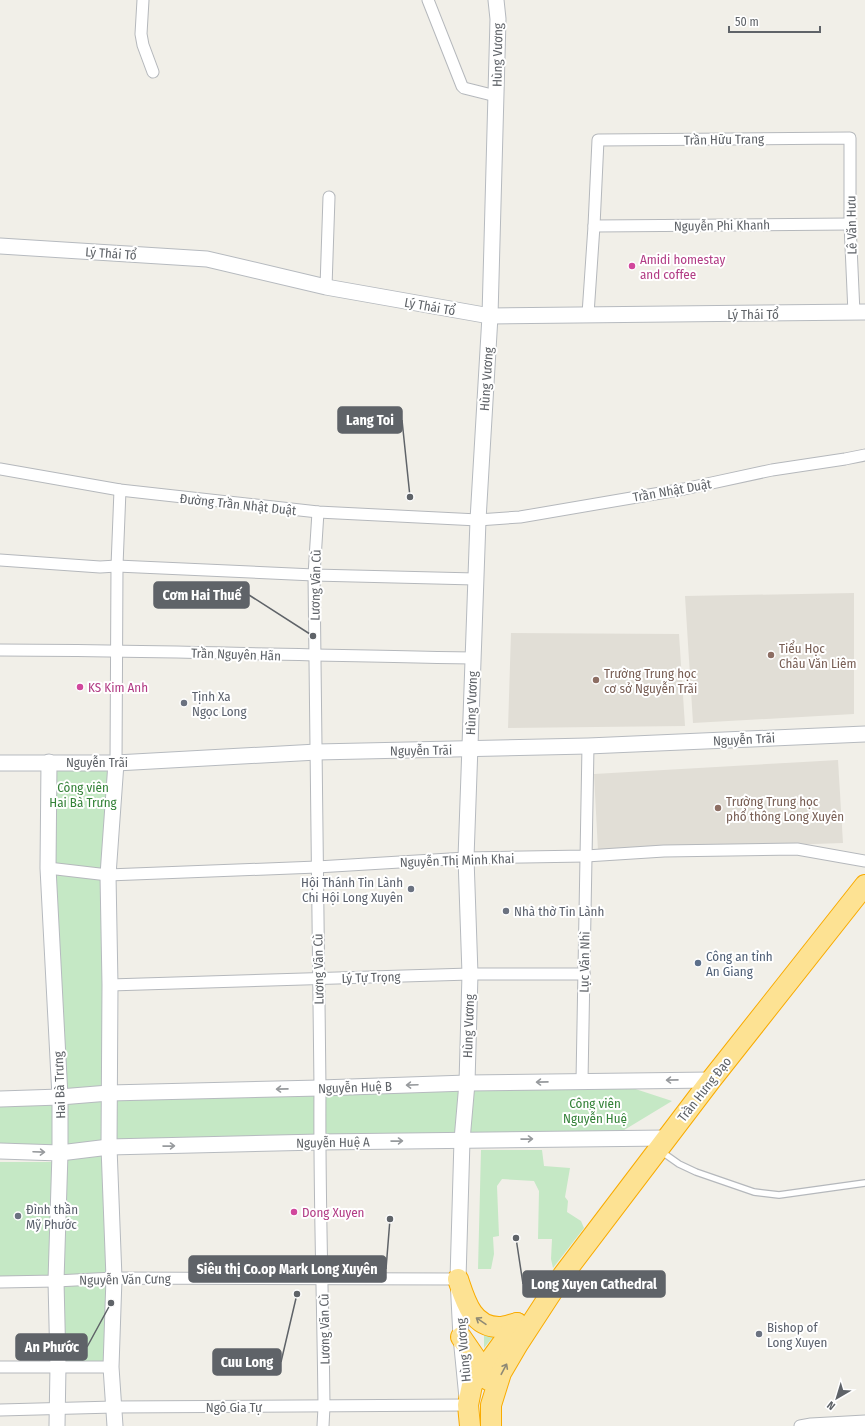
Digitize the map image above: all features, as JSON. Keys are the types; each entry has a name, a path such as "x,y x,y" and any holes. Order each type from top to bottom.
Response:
{"highway":[{"name":"Trần Hưng Đạo","path":"548,1297 662,1143 865,885"},
{"path":"458,1279 466,1303 475,1318 487,1325 500,1327 517,1323"},
{"path":"470,1426 468,1405 472,1385 517,1323 548,1297"},
{"path":"491,1418 501,1373 548,1297"},
{"path":"461,1337 488,1378 491,1418"}],"street":[{"path":"143,0 141,34 142,45 153,72"},
{"path":"428,0 462,86 464,88 496,96"},
{"name":"Hùng Vương","path":"468,1405 461,1337 458,1279 462,1140 467,1083 470,974 466,858 475,579 490,316 498,19 496,0"},
{"name":"Trần Hữu Trang","path":"594,226 598,140 850,138"},
{"name":"Lê Văn Hưu","path":"850,138 850,224 860,313"},
{"path":"326,287 329,197"},
{"name":"Nguyễn Phi Khanh","path":"594,226 850,224"},
{"path":"588,314 594,226"},
{"name":"Lý Thái Tổ","path":"0,246 207,259 326,287 490,316 588,314 860,313"},
{"name":"Trần Nhật Duật","path":"478,520 520,517 684,489 772,470 845,459 865,454"},
{"name":"Đường Trần Nhật Duật","path":"0,469 120,490 318,512 478,520"},
{"path":"115,1426 111,1366 114,1278 109,1147 110,985 108,875 116,762 117,566 120,490"},
{"name":"Lương Vãn Cù","path":"318,512 314,575 320,1142 323,1279 323,1426"},
{"path":"0,560 100,567 117,566 314,575 475,579"},
{"name":"Trần Nguyên Hãn","path":"0,650 116,650 315,656 473,658"},
{"name":"Nguyễn Trãi","path":"0,763 116,762 317,752 588,746 865,734"},
{"name":"Lục Văn Nhì","path":"582,1081 588,746"},
{"name":"Hai Bà Trưng","path":"49,762 48,868 60,1098 60,1153 56,1281 58,1366 57,1426"},
{"name":"Nguyễn Thị Minh Khai","path":"48,868 108,875 317,867 466,858 586,856 664,851 797,849 865,861"},
{"name":"Lý Tự Trọng","path":"110,985 470,974 584,974"},
{"name":"Nguyễn Huệ B","path":"0,1099 60,1098 109,1093 467,1083 711,1080"},
{"name":"Nguyễn Huệ A","path":"0,1151 60,1153 109,1147 462,1140 662,1143"},
{"name":"Nguyễn Văn Cưng","path":"0,1282 114,1278 458,1279"},
{"path":"0,1367 111,1366"},
{"name":"Ngô Gia Tự","path":"0,1410 114,1407 468,1405"},
{"path":"800,1426 865,1421"}],"lane":[{"path":"662,1143 679,1164 696,1172 754,1192 768,1195 779,1195 865,1183"}],"shaded area":[{"name":"Tiểu Học Châu Văn Liêm","path":"854,593 854,714 693,723 685,596"},
{"name":"Trường Trung học cơ sở Nguyễn Trãi","path":"511,633 679,634 685,726 508,728"},
{"name":"Trường Trung học phổ thông Long Xuyên","path":"838,760 843,843 598,851 594,774"}],"green space":[{"path":"49,762 116,763 110,1095 611,1081 672,1101 611,1138 111,1146 111,1367 58,1366 60,1147 0,1147 0,1099 60,1097"},
{"path":"481,1150 542,1150 544,1166 570,1168 565,1197 568,1201 567,1212 581,1221 584,1228 553,1268 551,1259 552,1239 538,1239 539,1191 534,1181 502,1179 497,1186 499,1236 493,1237 494,1254 491,1269 478,1269"},
{"path":"0,1162 53,1162 51,1277 0,1276"},
{"path":"484,1328 497,1332 484,1348"}],"place":[{"name":"Amidi homestay and coffee","path":"632,266"},
{"name":"Lang Toi","path":"410,497"},
{"name":"Cơm Hai Thuế","path":"313,636"},
{"name":"Tiểu Học Châu Văn Liêm","path":"771,655"},
{"name":"Trường Trung học cơ sở Nguyễn Trãi","path":"596,680"},
{"name":"KS Kim Anh","path":"80,687"},
{"name":"Tịnh Xa Ngọc Long","path":"184,703"},
{"name":"Trường Trung học phổ thông Long Xuyên","path":"718,808"},
{"name":"Hội Thánh Tin Lành Chi Hội Long Xuyên","path":"411,889"},
{"name":"Nhà thờ Tin Lành","path":"506,911"},
{"name":"Công an tỉnh An Giang","path":"698,963"},
{"name":"Dong Xuyen","path":"294,1212"},
{"name":"Đình thần Mỹ Phước","path":"18,1216"},
{"name":"Siêu thị Co.op Mark Long Xuyên","path":"390,1219"},
{"name":"Long Xuyen Cathedral","path":"516,1238"},
{"name":"Cuu Long","path":"297,1294"},
{"name":"An Phước","path":"111,1303"},
{"name":"Bishop of Long Xuyen","path":"759,1334"}],"park label":[{"name":"Công viên Hai Bà Trưng","path":"83,794"},
{"name":"Công viên Nguyễn Huệ","path":"595,1110"}]}
